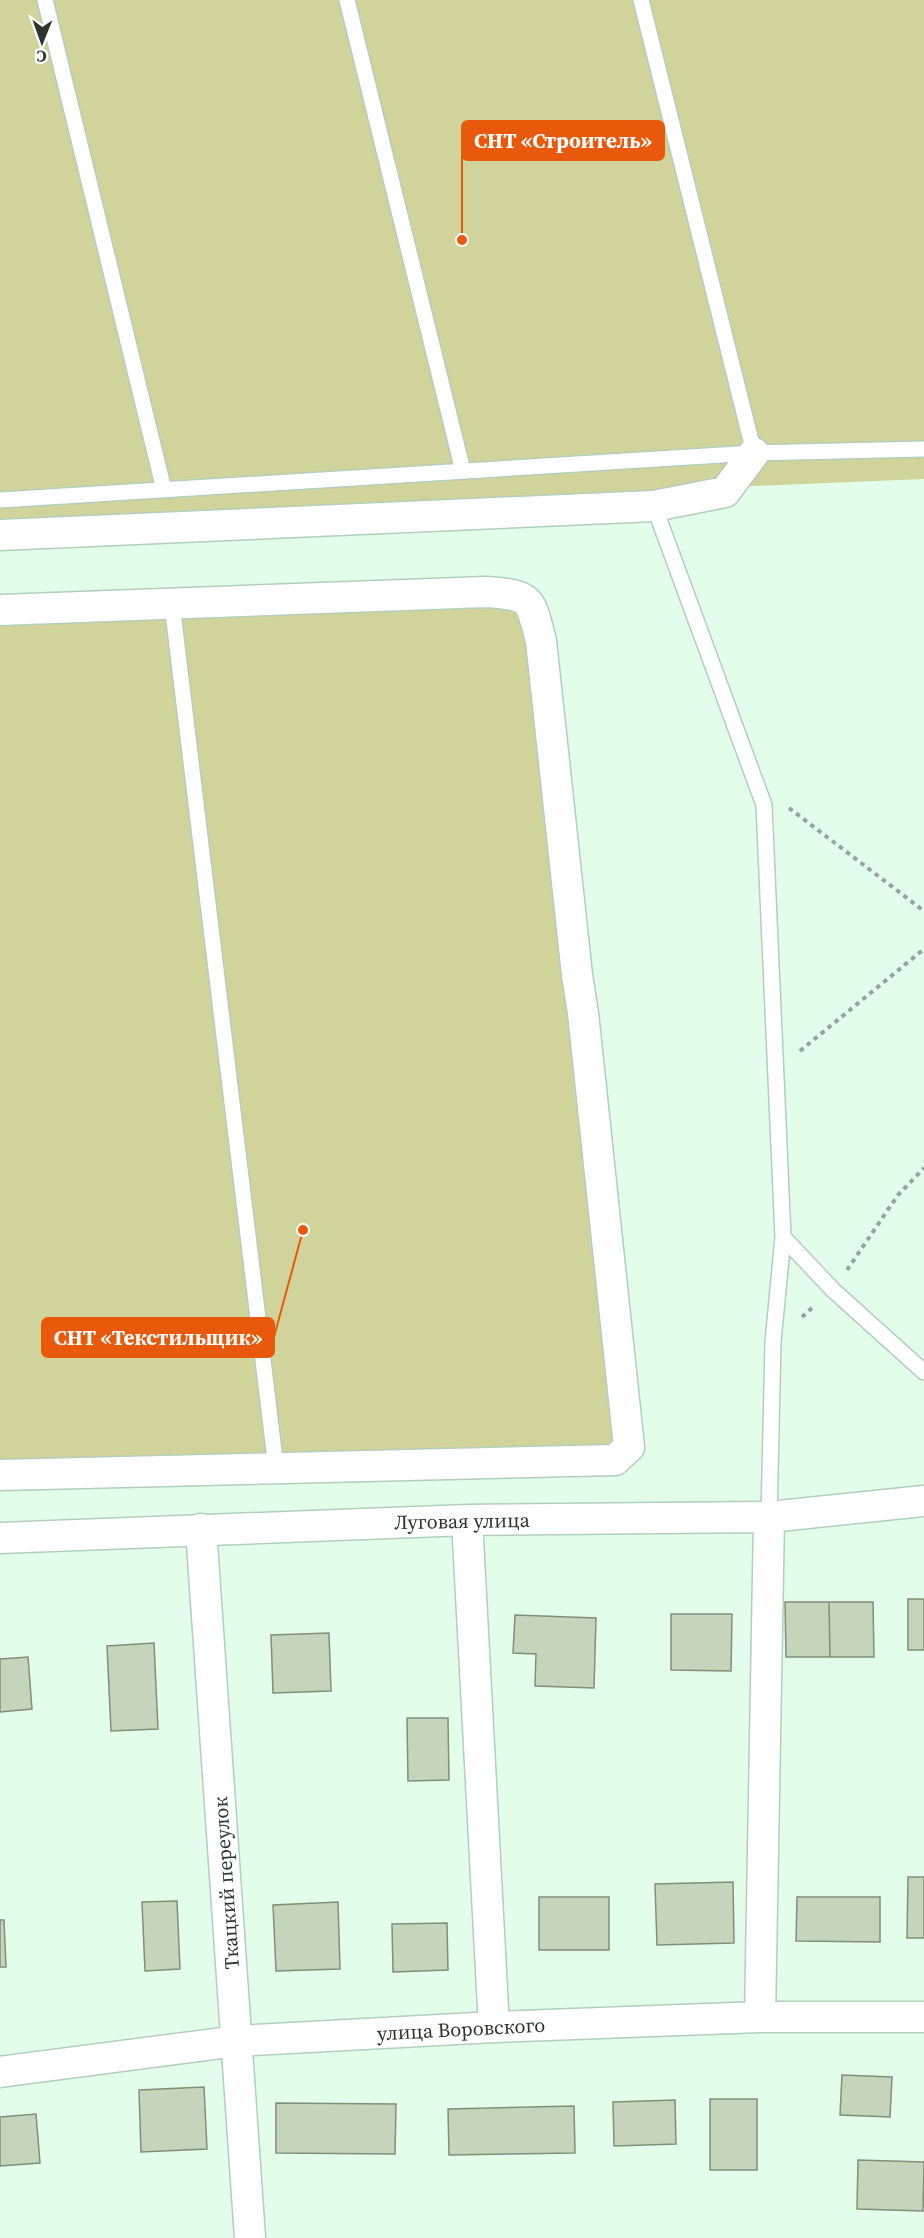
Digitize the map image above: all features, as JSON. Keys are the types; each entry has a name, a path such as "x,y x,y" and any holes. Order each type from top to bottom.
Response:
{"street":[{"path":"0,535 654,506 725,492 754,453"},
{"path":"0,610 486,592 518,594 532,608 541,641 629,1447 615,1460 0,1475"},
{"name":"Луговая улица","path":"0,1538 466,1521 769,1516 924,1501"},
{"path":"760,2017 769,1516"},
{"path":"466,1521 494,2027"},
{"name":"Ткацкий переулок","path":"201,1529 250,2238"},
{"name":"улица Воровского","path":"0,2072 237,2041 494,2027 760,2017 924,2016"}],"lane":[{"path":"45,0 164,490"},
{"path":"347,0 463,471"},
{"path":"641,0 754,453"},
{"path":"0,500 754,453 924,449"},
{"path":"654,506 764,805 783,1237 773,1342 769,1516"},
{"path":"172,604 276,1468"},
{"path":"783,1237 833,1290 924,1372"}],"path":[{"path":"755,782 924,911"},
{"path":"774,1072 924,949"},
{"path":"773,1342 833,1290 898,1195 924,1168"}],"green space":[{"path":"0,0 924,0 924,479 609,492 0,526"},
{"path":"486,592 532,608 629,1447 0,1475 0,610"}],"building":[{"path":"908,1599 924,1599 924,1650 908,1650"},
{"path":"785,1602 829,1602 830,1657 786,1657"},
{"path":"829,1602 873,1602 874,1657 830,1657"},
{"path":"671,1614 732,1614 731,1671 671,1670"},
{"path":"515,1615 596,1618 594,1688 535,1686 536,1654 513,1653"},
{"path":"329,1633 331,1691 273,1693 271,1635"},
{"path":"154,1643 158,1729 111,1731 107,1646"},
{"path":"28,1657 32,1709 0,1712 0,1659"},
{"path":"407,1718 448,1718 449,1780 408,1781"},
{"path":"908,1877 924,1877 924,1938 907,1938"},
{"path":"733,1882 734,1943 657,1945 655,1884"},
{"path":"539,1897 609,1897 609,1950 539,1950"},
{"path":"797,1897 880,1897 880,1942 796,1941"},
{"path":"177,1901 180,1969 145,1971 142,1902"},
{"path":"338,1902 340,1969 276,1971 273,1905"},
{"path":"0,1920 4,1920 6,1967 0,1967"},
{"path":"447,1923 448,1970 393,1972 392,1924"},
{"path":"842,2075 892,2077 890,2117 840,2115"},
{"path":"204,2087 207,2149 141,2152 139,2090"},
{"path":"710,2099 757,2099 757,2170 710,2170"},
{"path":"675,2100 676,2144 614,2146 613,2102"},
{"path":"276,2103 396,2104 395,2154 276,2153"},
{"path":"574,2106 575,2153 449,2155 448,2109"},
{"path":"36,2114 40,2163 0,2166 0,2117"},
{"path":"858,2160 924,2162 923,2211 857,2209"}],"place":[{"name":"СНТ «Строитель»","path":"462,240"},
{"name":"СНТ «Текстильщик»","path":"303,1230"}]}
